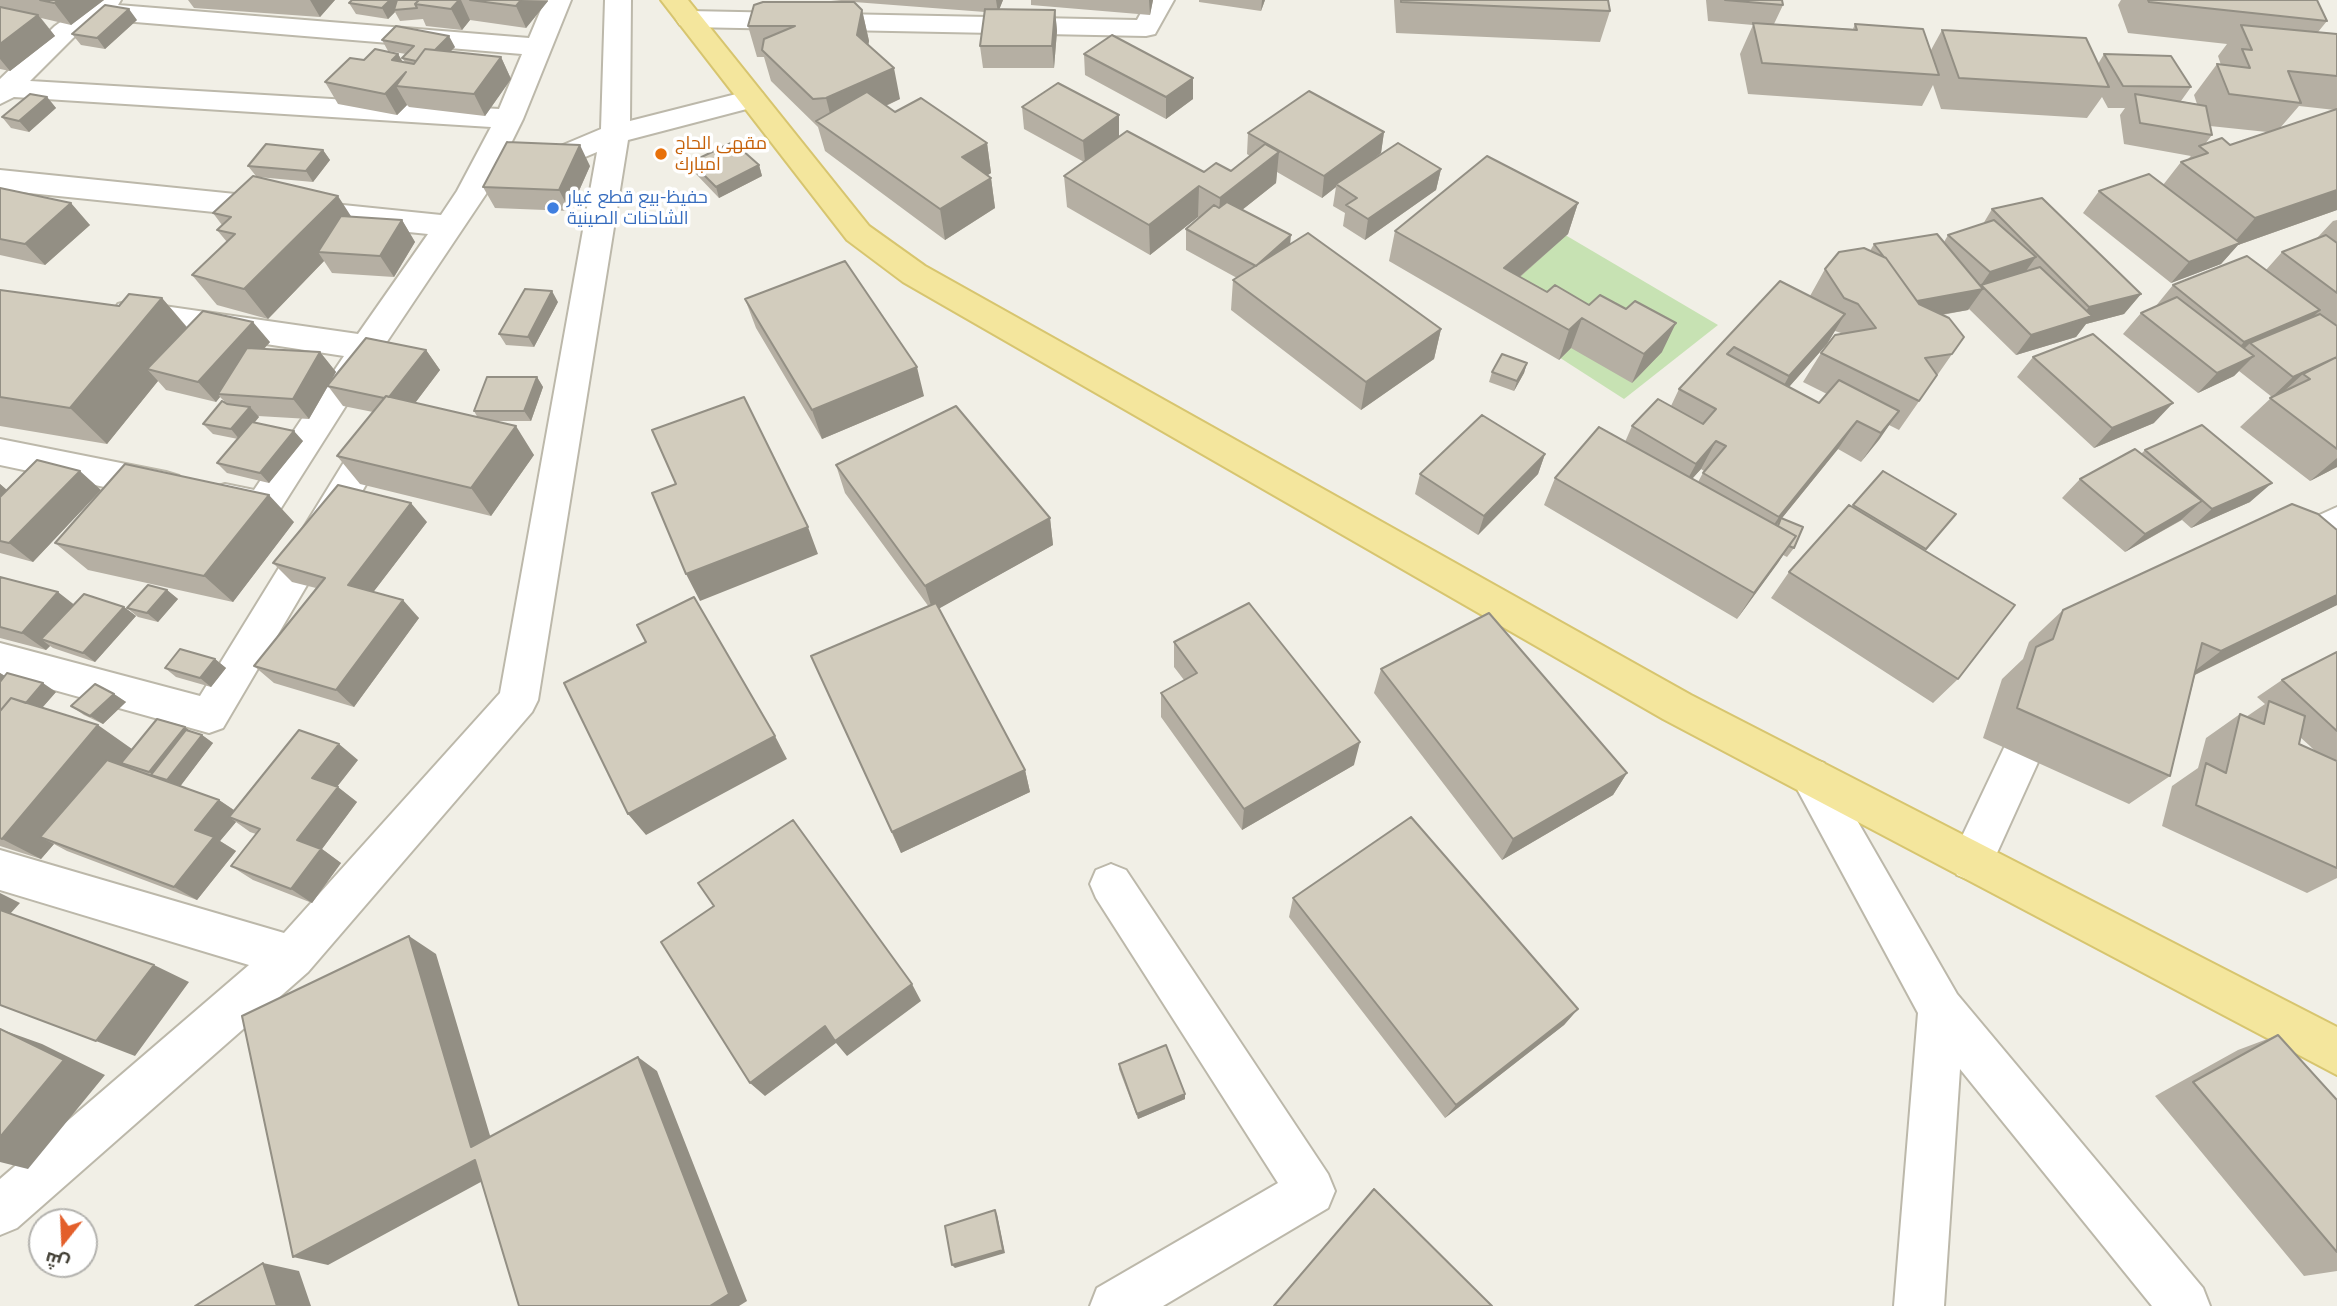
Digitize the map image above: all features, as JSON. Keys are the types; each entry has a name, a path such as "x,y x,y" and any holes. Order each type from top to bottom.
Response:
{"main road":[{"path":"681,10 858,233 914,274 1665,700 2337,1052"}],"street":[{"path":"0,452 263,506 366,347 471,194 509,119 558,0"},
{"path":"2,1205 292,957 518,700 615,134 618,0"},
{"path":"1001,27 1010,0"},
{"path":"681,10 1001,27 1146,28 1161,0"},
{"path":"3,91 51,30 102,6 538,47"},
{"path":"3,91 509,119"},
{"path":"471,194 615,134 752,99"},
{"path":"0,180 451,226"},
{"path":"95,307 366,347"},
{"path":"0,659 209,716 377,437"},
{"path":"2251,563 2337,522"},
{"path":"1972,861 2057,677"},
{"path":"1810,776 1941,1010 2185,1306"},
{"path":"0,870 292,957"},
{"path":"1111,884 1311,1191 1115,1306"},
{"path":"1919,1306 1941,1010"}],"green space":[{"path":"1477,183 1718,325 1624,399 1397,253"}],"building":[{"path":"352,0 390,0 382,8 349,3"},
{"path":"397,0 419,0 415,4 417,8 394,10"},
{"path":"419,0 459,0 451,9 415,4"},
{"path":"470,0 521,0 516,6"},
{"path":"1608,0 1610,11 1401,2"},
{"path":"1725,0 1782,0 1783,5"},
{"path":"2148,0 2317,0 2327,21 2149,2"},
{"path":"763,2 854,2 862,10 857,35 894,68 826,98 813,99 762,50 764,39 795,26 748,26 754,5"},
{"path":"105,5 129,9 97,38 72,34"},
{"path":"0,7 38,15 0,44"},
{"path":"985,9 1055,10 1052,46 980,46"},
{"path":"1753,23 1857,30 1855,24 1923,29 1939,75 1762,63"},
{"path":"2241,25 2337,34 2337,76 2288,71 2301,103 2229,94 2217,64 2250,68 2242,49 2252,50"},
{"path":"396,26 449,36 435,50 425,49 416,61 402,58 414,46 382,40"},
{"path":"1942,30 2086,38 2109,87 1959,78"},
{"path":"1112,35 1193,78 1166,97 1084,54"},
{"path":"375,49 398,54 392,60 414,64 425,49 501,57 474,94 396,86 406,72 385,94 325,82 350,58 364,60"},
{"path":"2104,54 2171,56 2191,87 2123,86"},
{"path":"1058,83 1119,115 1083,141 1022,107"},
{"path":"1309,91 1384,132 1324,176 1248,133"},
{"path":"867,92 895,112 921,98 987,143 962,157 991,178 940,209 816,121"},
{"path":"30,94 47,97 19,121 2,117"},
{"path":"2135,94 2206,106 2212,135 2140,123"},
{"path":"2337,109 2337,190 2255,218 2181,162 2208,153 2199,146 2222,138 2230,145"},
{"path":"1127,131 1204,172 1216,163 1231,171 1265,144 1279,152 1220,198 1199,186 1149,225 1064,176"},
{"path":"507,142 580,145 559,190 483,187"},
{"path":"733,142 759,165 716,187 691,162"},
{"path":"1398,143 1441,169 1368,219 1346,205 1357,198 1336,184"},
{"path":"266,144 323,150 306,171 248,166"},
{"path":"1487,156 1578,203 1504,268 1547,292 1555,285 1589,305 1600,295 1626,309 1635,301 1676,323 1644,354 1582,318 1569,330 1395,231"},
{"path":"2149,174 2240,243 2189,262 2099,191"},
{"path":"253,176 338,196 244,289 192,275 235,234 217,230 231,217 213,213"},
{"path":"0,188 71,203 25,244 0,239"},
{"path":"2042,198 2141,294 2089,307 1992,209"},
{"path":"1227,202 1291,235 1256,266 1186,229 1214,205 1219,208"},
{"path":"341,216 402,220 380,256 318,252"},
{"path":"1994,220 2036,257 1990,272 1948,235"},
{"path":"1308,233 1441,329 1366,382 1233,280"},
{"path":"1937,234 1983,289 1917,301 1874,244"},
{"path":"2326,235 2337,243 2337,293 2282,252"},
{"path":"1864,248 1886,258 1919,304 1949,318 1964,337 1952,354 1925,358 1937,375 1919,401 1821,353 1835,335 1876,328 1858,304 1844,298 1825,269 1839,252"},
{"path":"2247,256 2320,310 2244,342 2173,285"},
{"path":"845,261 917,367 812,410 745,299"},
{"path":"2040,267 2092,316 2031,335 1981,285"},
{"path":"1780,281 1845,314 1789,376 1734,347 1727,354 1819,403 1839,380 1899,411 1881,433 1857,421 1779,517 1703,473 1726,446 1716,441 1696,464 1632,426 1658,399 1703,424 1716,409 1679,389"},
{"path":"525,289 552,291 528,337 499,334"},
{"path":"0,290 119,306 129,294 162,298 70,408 0,397"},
{"path":"2177,297 2254,356 2217,373 2141,313"},
{"path":"203,311 253,322 198,382 147,369"},
{"path":"2320,314 2337,326 2337,357 2293,377 2250,343"},
{"path":"2093,334 2173,403 2112,428 2033,357"},
{"path":"366,338 426,350 389,397 327,386"},
{"path":"247,348 320,352 293,399 218,394"},
{"path":"1502,354 1527,363 1517,381 1492,372"},
{"path":"2337,357 2337,449 2270,398 2310,379 2303,374"},
{"path":"487,377 537,377 524,411 474,411"},
{"path":"386,396 516,426 471,488 337,456"},
{"path":"744,397 808,527 686,574 652,493 676,484 652,430"},
{"path":"222,401 250,407 231,429 203,424"},
{"path":"956,406 1050,518 925,586 836,465"},
{"path":"1482,415 1545,454 1484,516 1420,474"},
{"path":"252,422 294,431 260,473 217,463"},
{"path":"2202,425 2272,483 2212,509 2145,450"},
{"path":"1599,427 1796,536 1754,593 1555,478"},
{"path":"2135,449 2202,501 2145,534 2080,479"},
{"path":"37,460 80,471 9,543 0,541 0,497"},
{"path":"125,464 269,495 204,576 55,543"},
{"path":"1883,471 1956,514 1926,549 1853,505"},
{"path":"338,485 411,503 348,585 403,600 336,690 254,666 325,578 273,563"},
{"path":"2292,504 2318,514 2337,530 2337,595 2221,651 2202,643 2170,776 2017,708 2036,647 2053,639 2063,610"},
{"path":"1849,505 2015,605 1958,679 1789,572"},
{"path":"1781,518 1803,527 1794,548 1789,546 1796,536 1778,526"},
{"path":"0,577 58,592 22,633 0,627"},
{"path":"148,585 167,590 147,613 127,608"},
{"path":"84,594 124,607 83,653 41,639"},
{"path":"694,597 775,736 628,814 564,683 646,642 637,625"},
{"path":"936,603 1025,770 892,832 811,656"},
{"path":"1249,603 1360,742 1244,809 1161,693 1197,673 1174,642"},
{"path":"1489,613 1627,773 1513,839 1381,669"},
{"path":"180,649 215,659 200,678 165,668"},
{"path":"2337,652 2337,731 2282,680"},
{"path":"7,673 43,683 26,703 11,698 0,711 0,682"},
{"path":"95,684 114,694 90,716 71,706"},
{"path":"11,698 98,725 2,839 0,711"},
{"path":"2269,701 2305,716 2299,744 2337,761 2337,868 2196,805 2206,763 2226,773 2240,714 2264,724"},
{"path":"157,719 185,727 149,772 121,763"},
{"path":"186,730 202,735 167,780 151,775"},
{"path":"299,730 339,744 312,778 338,787 297,840 321,849 291,889 231,866 260,829 229,817"},
{"path":"107,760 219,800 195,830 214,837 174,887 40,837"},
{"path":"1411,817 1578,1009 1456,1105 1293,898"},
{"path":"793,820 912,984 835,1041 825,1026 750,1083 661,942 714,906 698,883"},
{"path":"0,910 154,965 96,1041 0,1005"},
{"path":"409,936 471,1147 638,1057 729,1294 710,1306 519,1306 475,1160 293,1257 242,1016"},
{"path":"0,1029 64,1060 0,1137"},
{"path":"2278,1035 2337,1100 2337,1252 2193,1082"},
{"path":"1166,1045 1185,1094 1137,1114 1119,1064"},
{"path":"1374,1189 1492,1306 1274,1306"},
{"path":"995,1210 1003,1250 952,1265 945,1226"},
{"path":"263,1263 277,1306 195,1306"}],"place":[{"name":"مقهى الحاج امبارك","path":"661,154"},
{"name":"حفيظ-بيع قطع غيار الشاحنات الصينية","path":"553,208"}]}
